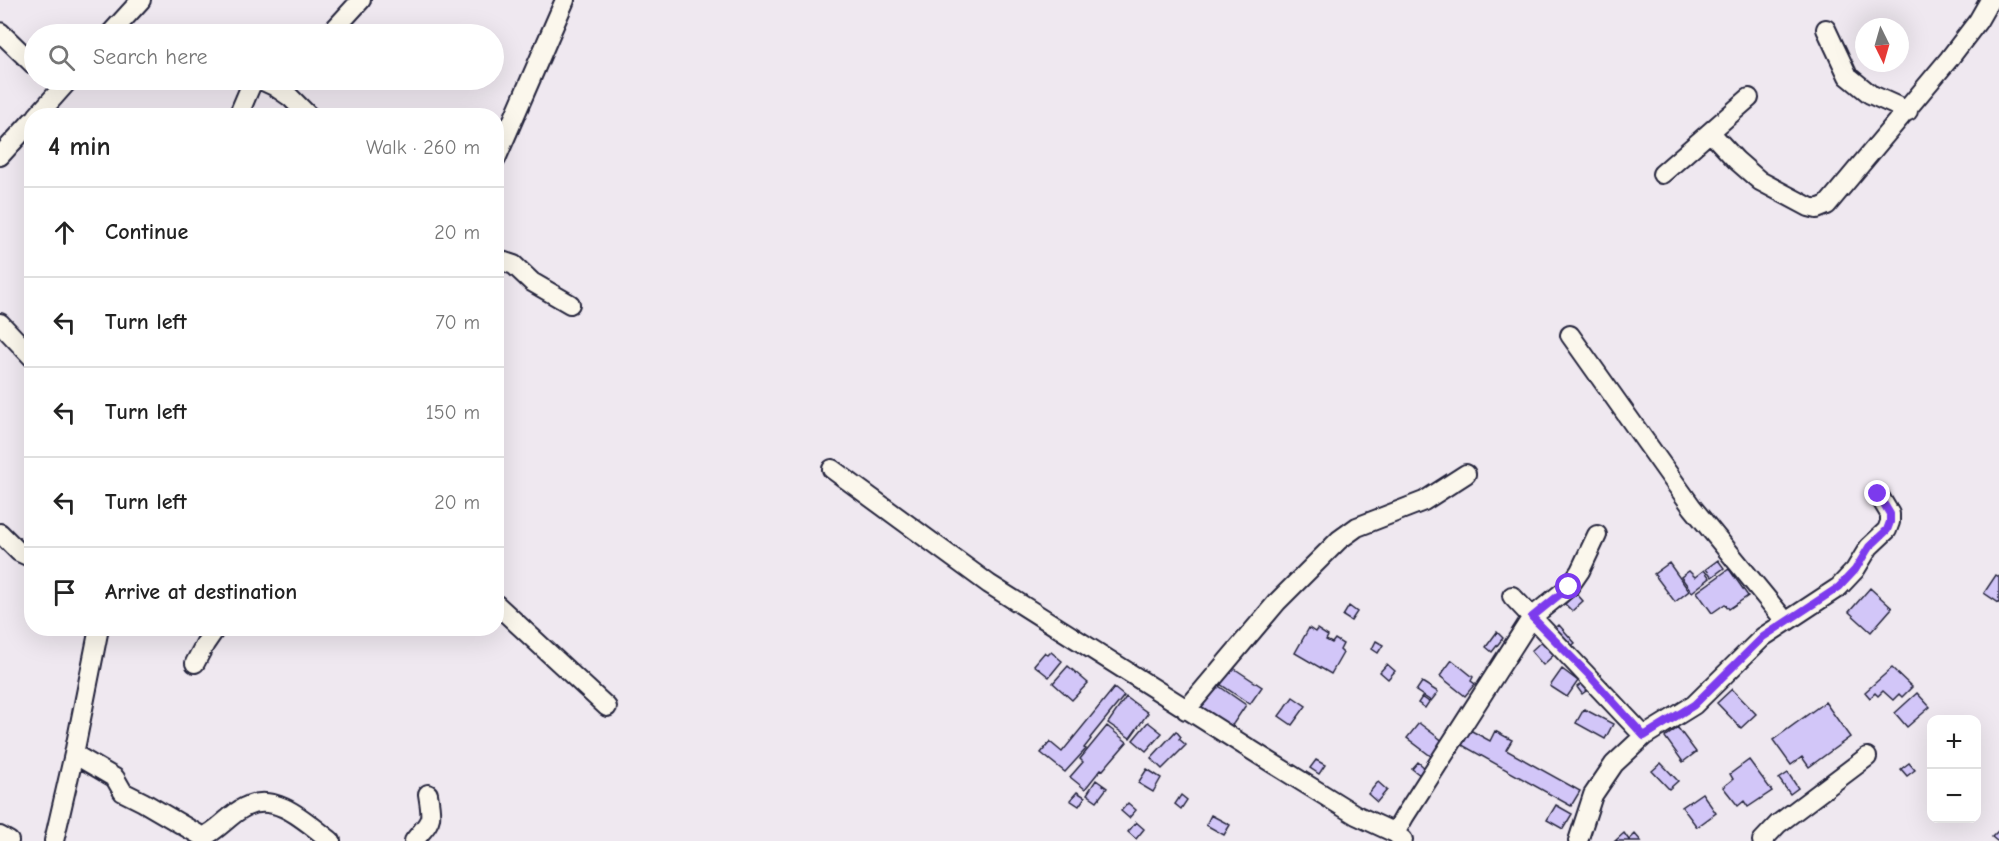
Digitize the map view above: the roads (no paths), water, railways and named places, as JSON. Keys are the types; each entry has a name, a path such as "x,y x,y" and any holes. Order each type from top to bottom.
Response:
{"street":[{"path":"119,24 141,0"},
{"path":"339,24 361,0"},
{"path":"504,141 565,0"},
{"path":"1712,133 1736,160 1760,181 1817,209 1827,206 1908,111 1978,21 1990,0"},
{"path":"1826,29 1848,76 1870,94 1908,111"},
{"path":"0,32 24,55"},
{"path":"42,108 54,90"},
{"path":"241,108 249,90"},
{"path":"292,90 304,108"},
{"path":"1662,174 1712,133 1749,98"},
{"path":"0,156 24,130"},
{"path":"504,262 514,265 532,282 570,304"},
{"path":"0,323 24,348"},
{"path":"1570,335 1692,507 1786,622"},
{"path":"832,469 989,584 1356,815 1400,837 1532,617 1569,587 1580,571 1597,535"},
{"path":"1186,710 1277,602 1339,540 1357,527 1424,501 1466,474"},
{"path":"1578,841 1593,795 1614,764 1644,736 1694,705 1763,637 1839,587 1855,570 1869,547 1887,530 1890,522 1890,514 1878,494"},
{"path":"0,533 24,554"},
{"path":"1512,596 1589,675 1644,736"},
{"path":"504,611 607,707"},
{"path":"54,841 97,636"},
{"path":"195,663 210,636"},
{"path":"74,754 115,778 123,792 204,837 245,807 261,802 277,804 297,815 331,841"},
{"path":"1762,841 1778,824 1867,757"},
{"path":"414,841 429,824 431,810 428,794"},
{"path":"0,836 9,841"}]}
